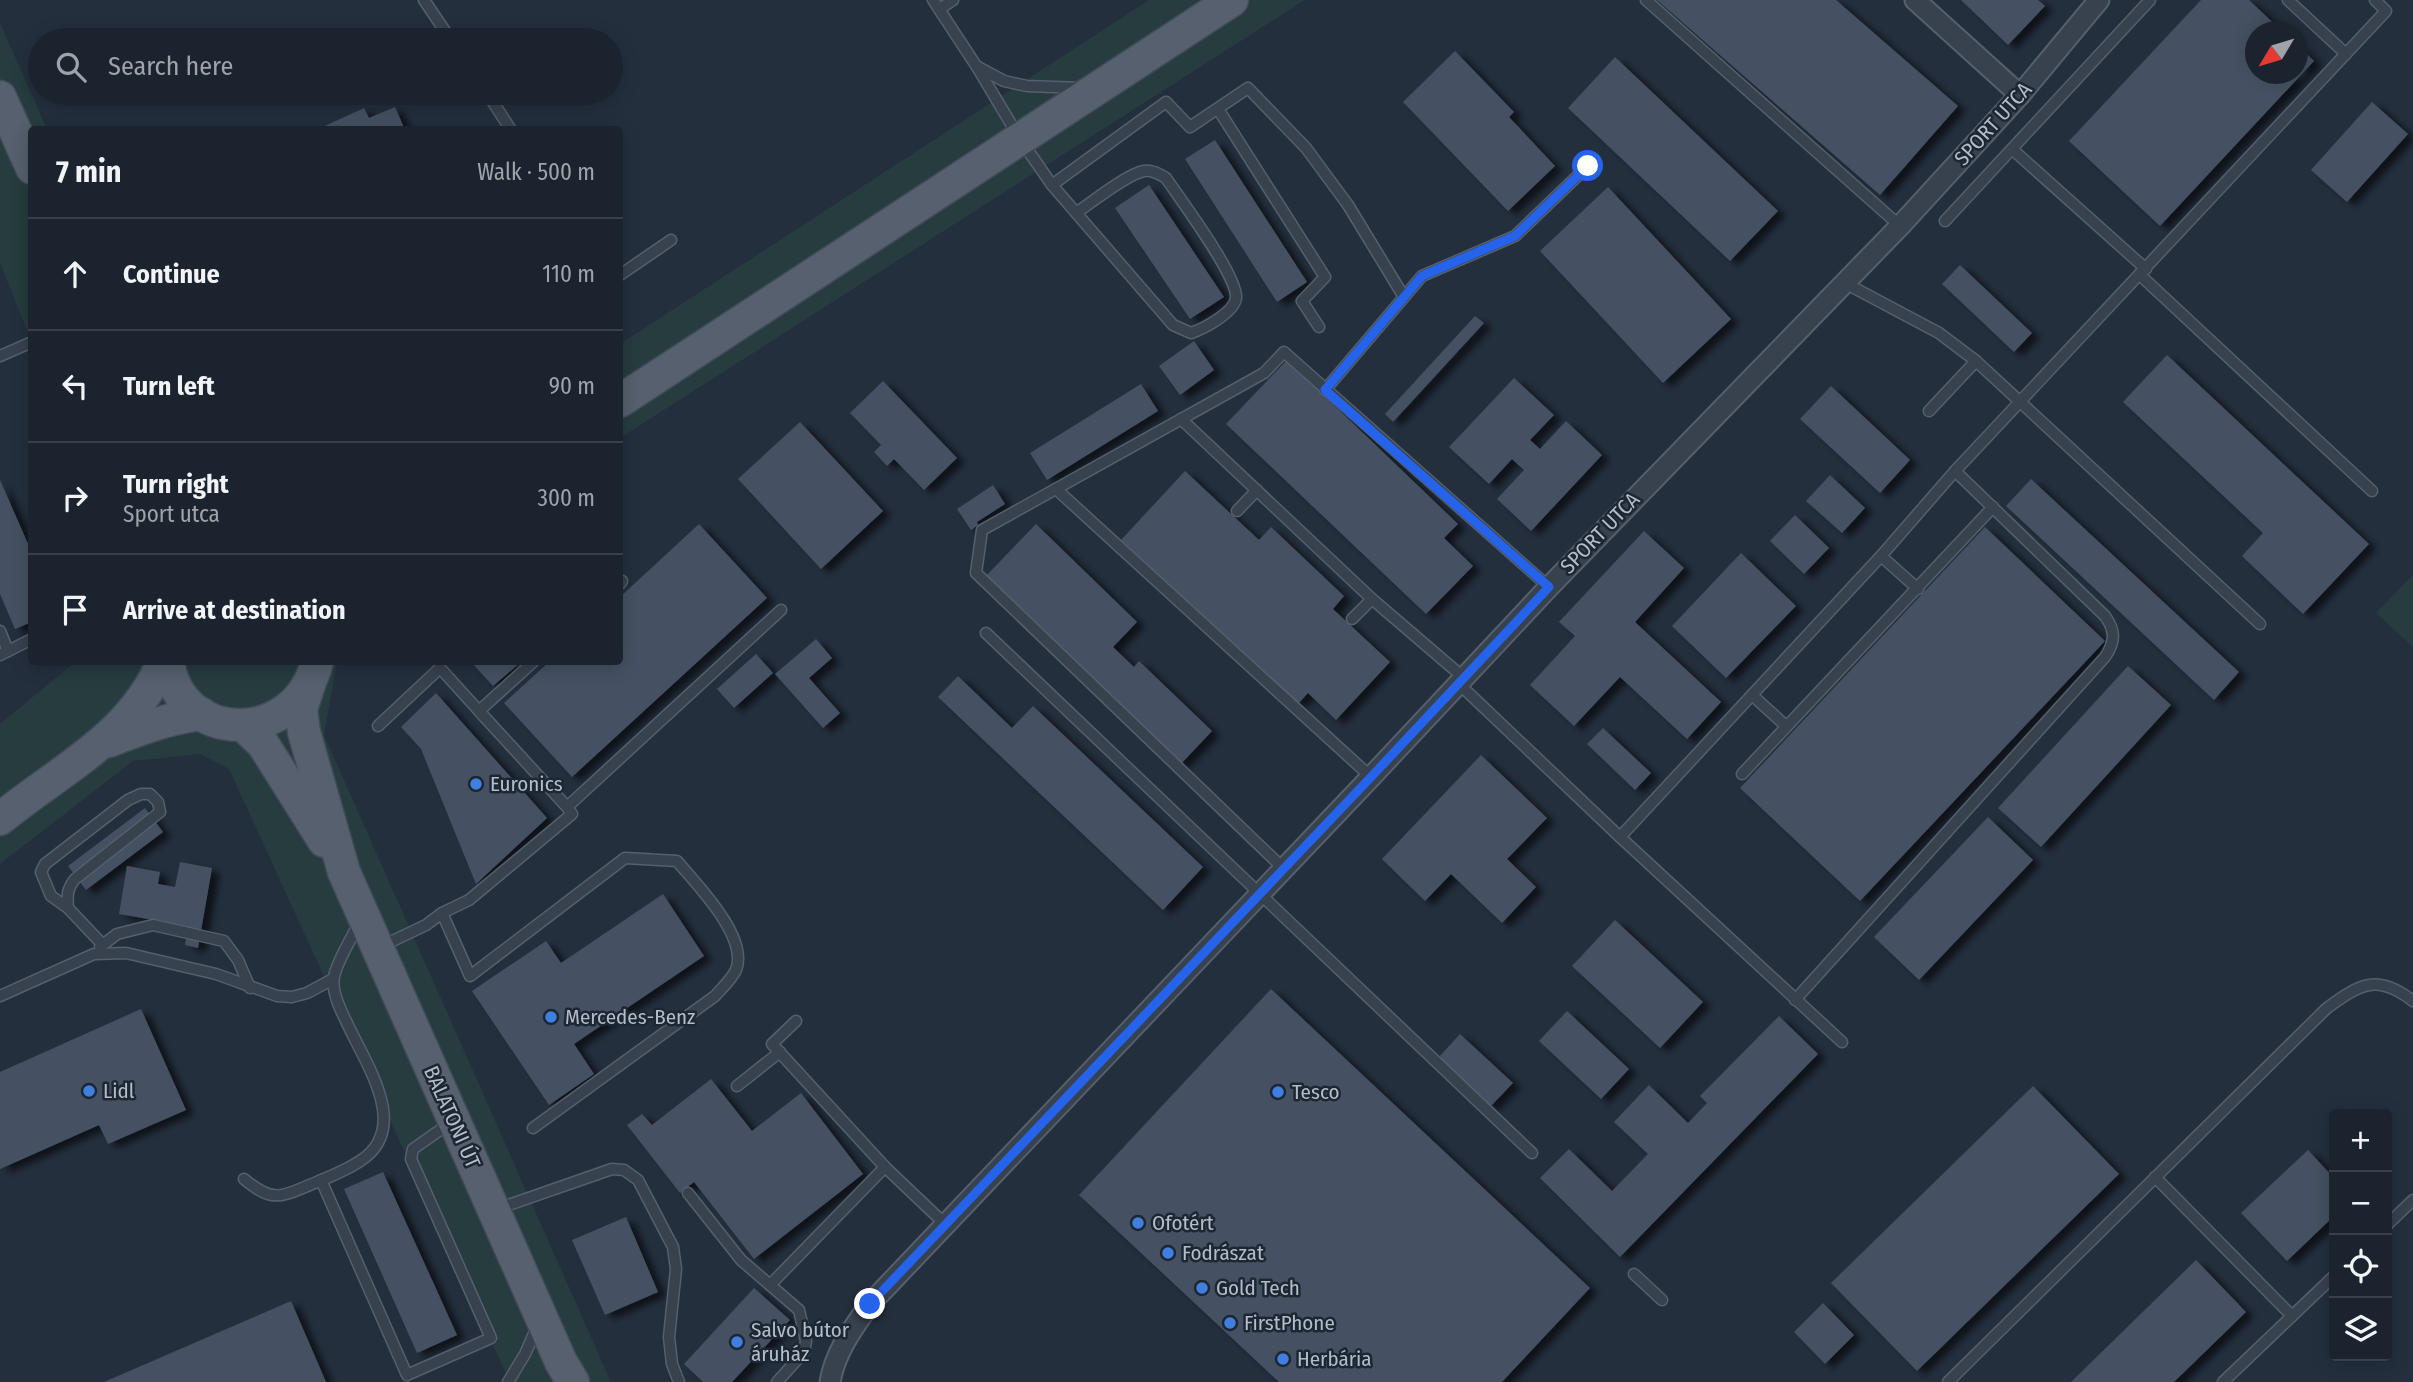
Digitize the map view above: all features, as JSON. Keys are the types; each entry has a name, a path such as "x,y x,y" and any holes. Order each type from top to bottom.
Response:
{"main road":[{"path":"623,399 1232,0"},
{"path":"0,97 28,159"},
{"path":"0,819 101,745 153,684 164,665"},
{"path":"167,665 181,695 202,714 222,722 243,725 256,724 282,714 302,696 313,673"},
{"name":"BALATONI ÚT","path":"313,673 301,709 304,733 344,872 567,1375"},
{"path":"101,745 145,727 181,716 202,714"},
{"name":"BALATONI ÚT","path":"243,725 263,744 344,872"}],"street":[{"path":"1915,0 2020,95"},
{"name":"SPORT UTCA","path":"830,1382 843,1344 870,1304 1549,587 1900,226 2020,95 2099,0"}],"lane":[{"path":"424,0 443,28"},
{"path":"933,0 1052,185 1076,213 1173,325 1191,333 1201,330 1234,305 1234,288 1226,270 1166,178 1155,172 1144,171 1128,178 1076,213"},
{"path":"940,9 953,0"},
{"path":"1646,0 1900,226"},
{"path":"1945,221 2150,0"},
{"path":"2288,0 2346,54"},
{"path":"1620,837 1881,556 1955,471 2386,11 2375,0"},
{"path":"977,67 1004,81 1027,86 1096,89"},
{"path":"1052,185 1166,102 1190,127 1248,88 1306,148 1348,205 1404,297"},
{"path":"494,105 508,126"},
{"path":"1218,109 1325,277 1302,301 1319,327"},
{"path":"2012,149 2372,491"},
{"path":"1325,390 1422,276 1515,236 1588,166"},
{"path":"623,273 671,240"},
{"path":"1843,282 1938,333 1976,361 2260,624"},
{"path":"0,356 28,344"},
{"path":"1283,869 976,573 982,530 1264,373 1284,352 1549,587"},
{"path":"1929,411 1976,361"},
{"path":"1181,419 1461,680 1620,837 1842,1042"},
{"path":"1795,1000 2105,657 2113,641 2111,624 2105,616 1955,471"},
{"path":"1056,489 1371,777"},
{"path":"1237,512 1257,490"},
{"path":"1742,774 1993,507"},
{"path":"1881,556 1918,589"},
{"path":"1352,619 1373,598"},
{"path":"567,807 781,610"},
{"path":"0,631 4,653 28,641"},
{"path":"986,633 1532,1153"},
{"path":"479,711 530,665"},
{"path":"377,948 426,925 442,913 469,900 572,814 440,668 378,726"},
{"path":"1752,695 1786,726"},
{"path":"68,908 66,894 75,879 160,812 158,802 150,794 141,794 128,800 44,864 41,872 51,896 68,908 102,944"},
{"path":"442,913 470,976 625,858 677,861 728,926 738,961 730,979 715,996 533,1128"},
{"path":"244,1179 273,1197 292,1193 361,1161 377,1145 385,1125 384,1104 339,1007 333,979 362,914"},
{"path":"94,954 102,944 117,934 153,925 224,941 238,960 250,988"},
{"path":"0,996 94,954 126,953 216,974 277,996 292,997 307,993 333,979"},
{"path":"1948,1382 2326,1008 2353,988 2373,983 2399,990 2413,1001"},
{"path":"796,1021 772,1044 885,1167 946,1225"},
{"path":"737,1086 780,1052"},
{"path":"321,1180 407,1374 491,1338 411,1159 413,1149 454,1120"},
{"path":"770,1285 885,1167"},
{"path":"494,1210 612,1169 624,1170 638,1180 673,1247 676,1269 669,1337 672,1364 679,1382"},
{"path":"2155,1177 2292,1316"},
{"path":"688,1193 741,1259 799,1310 806,1341 804,1352 777,1382"},
{"path":"2392,1220 2413,1200"},
{"path":"1634,1274 1662,1300"},
{"path":"2223,1382 2329,1281"},
{"path":"508,1382 525,1354 541,1317"}],"green space":[{"path":"1149,0 1305,0 623,436 623,342"},
{"path":"0,23 28,86 28,105 36,105 46,126 28,126 28,333 0,263"},
{"path":"2413,575 2413,647 2376,613"},
{"path":"71,665 336,665 324,735 611,1382 510,1382 229,769 200,754 133,761 0,864 0,724"}],"building":[{"path":"1657,0 1836,0 1958,106 1880,195"},
{"path":"1961,0 2038,0 2045,6 2008,45"},
{"path":"2201,0 2249,0 2271,21 2245,21 2245,84 2293,84 2160,226 2069,141"},
{"path":"1455,51 1514,112 1509,117 1555,166 1508,211 1403,102"},
{"path":"2308,55 2314,61 2308,67"},
{"path":"1615,57 1778,211 1730,261 1568,108"},
{"path":"2372,102 2408,134 2347,202 2311,170"},
{"path":"395,107 403,126 325,126 364,108 369,118"},
{"path":"1215,140 1307,282 1277,302 1185,159"},
{"path":"1149,185 1224,297 1190,319 1115,208"},
{"path":"1608,187 1731,319 1663,383 1540,251"},
{"path":"1960,265 2032,333 2014,352 1942,284"},
{"path":"1475,316 1484,323 1393,422 1385,414"},
{"path":"1194,341 1214,370 1180,395 1159,366"},
{"path":"2167,355 2369,544 2303,614 2242,556 2263,533 2123,402"},
{"path":"1287,360 1458,524 1444,538 1473,566 1426,614 1226,424"},
{"path":"1514,378 1554,415 1530,440 1540,449 1566,421 1602,455 1531,531 1497,499 1524,470 1512,459 1489,484 1449,447"},
{"path":"883,381 957,458 924,490 894,459 887,466 874,452 881,445 850,413"},
{"path":"1141,384 1158,411 1047,480 1030,453"},
{"path":"1831,386 1910,460 1880,493 1800,419"},
{"path":"800,422 883,511 821,569 738,479"},
{"path":"1185,471 1259,540 1271,527 1344,596 1333,609 1390,662 1336,720 1308,693 1297,705 1121,540"},
{"path":"1830,475 1865,508 1842,533 1806,501"},
{"path":"2031,479 2239,672 2214,700 2006,506"},
{"path":"0,480 28,544 28,624 15,629 0,594"},
{"path":"993,485 1005,504 977,522 978,525 971,530 957,509"},
{"path":"1795,515 1829,548 1804,574 1770,541"},
{"path":"699,524 767,598 572,777 504,703 546,665 623,665 623,594"},
{"path":"1036,524 1137,622 1113,647 1134,667 1139,661 1212,731 1179,766 985,577"},
{"path":"1985,527 2105,641 1860,901 1740,788"},
{"path":"1644,531 1684,568 1635,622 1721,702 1687,739 1620,677 1574,726 1530,685 1575,636 1559,622"},
{"path":"1741,553 1796,606 1726,678 1672,626"},
{"path":"816,639 832,658 809,678 840,713 823,728 775,674"},
{"path":"756,654 773,673 734,708 717,689"},
{"path":"474,665 518,665 493,686"},
{"path":"2128,666 2171,705 2041,847 1998,808"},
{"path":"958,676 1012,728 1033,706 1203,867 1163,910 938,697"},
{"name":"Euronics","path":"436,693 547,818 476,884 421,749 401,727"},
{"path":"1603,728 1651,773 1635,790 1587,744"},
{"path":"1481,755 1547,818 1507,859 1536,887 1502,923 1451,874 1425,901 1382,859"},
{"path":"145,808 163,832 86,890 68,866"},
{"path":"1988,817 2033,860 1919,980 1874,937"},
{"path":"180,862 212,868 198,948 185,945 187,932 170,929 171,923 119,914 127,866 160,872 158,884 175,887"},
{"name":"Mercedes-Benz","path":"663,894 704,956 574,1044 594,1074 549,1105 472,991 546,941 561,963"},
{"path":"1615,920 1703,1002 1660,1048 1572,966"},
{"name":"Tesco","path":"1271,989 1590,1288 1502,1382 1279,1382 1079,1195"},
{"name":"Lidl","path":"141,1009 186,1110 108,1144 99,1125 0,1169 0,1072"},
{"path":"1567,1011 1629,1069 1601,1099 1539,1041"},
{"path":"1779,1016 1818,1054 1620,1257 1540,1178 1569,1149 1612,1191 1648,1154 1614,1122 1649,1085 1688,1123 1707,1103 1700,1096"},
{"path":"1460,1034 1513,1083 1490,1107 1438,1058"},
{"path":"711,1079 752,1131 801,1093 863,1174 754,1259 694,1182 680,1193 627,1125 642,1114 652,1125"},
{"path":"2033,1086 2119,1174 1917,1371 1831,1283"},
{"path":"2308,1150 2329,1173 2329,1221 2287,1261 2241,1213"},
{"path":"383,1172 457,1335 417,1353 344,1189"},
{"path":"626,1217 658,1292 605,1315 572,1240"},
{"path":"2196,1260 2246,1312 2174,1382 2071,1382"},
{"name":"Salvo bútor áruház","path":"754,1288 790,1320 732,1382 703,1382 684,1364"},
{"path":"291,1301 326,1382 104,1382"},
{"path":"1823,1303 1854,1335 1825,1364 1794,1332"}],"place":[{"name":"Euronics","path":"476,784"},
{"name":"Mercedes-Benz","path":"551,1017"},
{"name":"Lidl","path":"89,1091"},
{"name":"Tesco","path":"1278,1092"},
{"name":"Ofotért","path":"1138,1223"},
{"name":"Fodrászat","path":"1168,1253"},
{"name":"Gold Tech","path":"1202,1288"},
{"name":"FirstPhone","path":"1230,1323"},
{"name":"Salvo bútor áruház","path":"737,1342"},
{"name":"Herbária","path":"1283,1359"}],"route":[{"path":"870,1304 1549,587 1325,390 1422,276 1515,236 1588,166"}]}
